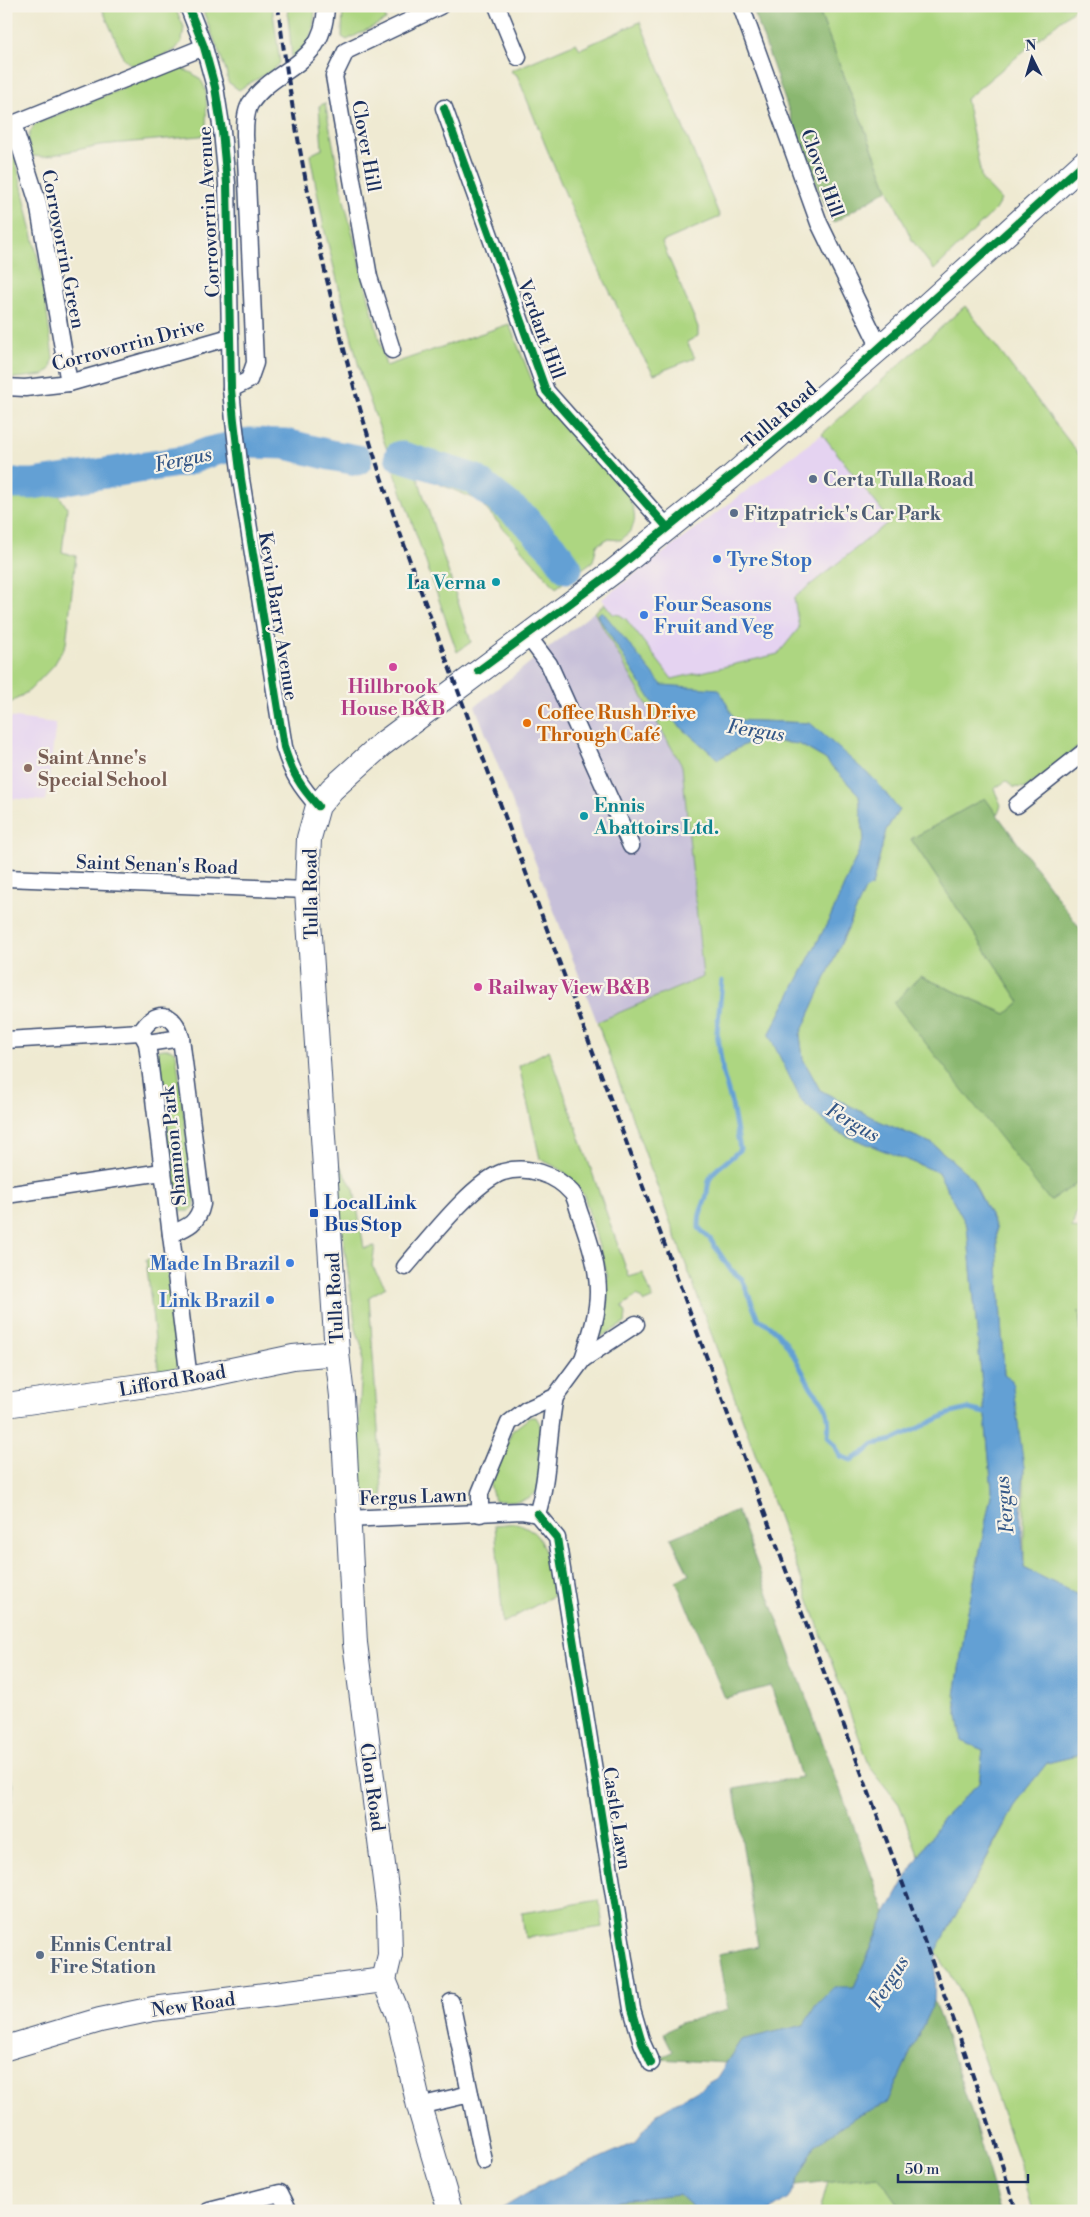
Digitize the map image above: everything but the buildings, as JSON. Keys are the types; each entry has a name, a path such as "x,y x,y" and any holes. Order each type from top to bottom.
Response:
{"main road":[{"name":"Tulla Road","path":"337,1353 307,890 309,838 318,806 332,789 381,745 614,571 788,429 1084,163"},
{"name":"Lifford Road","path":"6,1405 189,1379 293,1357 337,1353"},
{"name":"Clon Road","path":"337,1353 342,1396 355,1642 389,1912 390,1955 384,1980"},
{"name":"New Road","path":"6,2048 100,2020 153,2009 384,1980"},
{"path":"384,1980 398,2014 419,2106 450,2211"}],"street":[{"name":"Corrovorrin Avenue","path":"188,6 204,47 215,87 227,183 230,337 234,421"},
{"path":"232,389 249,380 254,362 245,135 246,116 250,105 264,90 308,55 319,37 326,6"},
{"name":"Clover Hill","path":"392,350 369,277 334,76 346,51 440,6"},
{"path":"497,6 518,57"},
{"name":"Clover Hill","path":"741,6 819,223 880,348"},
{"name":"Corrovorrin Green","path":"69,383 38,204 9,125 204,47"},
{"name":"Verdant Hill","path":"444,108 546,391 667,527"},
{"name":"Corrovorrin Drive","path":"6,387 25,388 69,383 230,337"},
{"name":"Kevin Barry Avenue","path":"234,421 284,748 300,786 318,806"},
{"path":"527,635 548,664 631,846"},
{"path":"1017,805 1084,752"},
{"name":"Saint Senan's Road","path":"6,878 307,890"},
{"name":"Shannon Park","path":"171,1234 193,1224 200,1215 202,1204 181,1038 174,1020 166,1016 154,1018 146,1024 144,1038 189,1379"},
{"path":"6,1040 181,1038"},
{"name":"Fergus Lawn","path":"347,1519 521,1511 537,1514 543,1495 549,1426 555,1397 583,1359 594,1326 598,1293 596,1264 573,1194 556,1179 537,1172 518,1169 502,1173 474,1190 405,1266"},
{"name":"Shannon Park","path":"6,1195 162,1172"},
{"name":"Fergus Lawn","path":"583,1359 636,1324"},
{"name":"Fergus Lawn","path":"480,1514 480,1493 509,1423 526,1410 555,1397"},
{"name":"Castle Lawn","path":"537,1514 557,1538 632,2009 642,2044 651,2063"},
{"path":"450,2002 484,2161"},
{"path":"419,2106 470,2094"},
{"path":"209,2211 280,2193 288,2209"}],"shaded area":[{"path":"822,434 890,521 794,598 799,628 778,654 672,679 613,615 602,599"},
{"path":"594,612 682,766 703,977 597,1022 475,706"},
{"name":"Saint Anne's Special School","path":"6,717 56,723 46,801 6,798"}],"green space":[{"path":"101,6 174,6 184,27 182,41 175,50 141,66 131,65 124,59"},
{"path":"201,6 272,6 280,63 239,90 228,82 226,70"},
{"path":"287,6 315,6 311,35 304,47 292,58"},
{"path":"343,6 389,6 384,9 386,20 347,40 342,37"},
{"path":"752,6 817,6 888,189 833,223 811,174"},
{"path":"817,6 1078,6 966,99 982,180 1001,200 995,210 934,270 912,240 888,189"},
{"path":"640,22 720,217 662,242 698,327 698,336 687,342 695,358 654,374 632,338 600,272 563,189 517,75 510,71 576,43 580,49"},
{"path":"178,68 191,72 204,85 207,102 207,133 200,136 100,145 43,157 33,156 28,140 35,124 168,70"},
{"path":"325,103 343,196 386,366 509,324 540,400 627,493 633,507 634,524 627,534 621,540 607,539 597,545 593,561 556,588 478,500 417,475 471,642 457,652 361,375 324,228 310,155 322,149 319,106"},
{"path":"6,147 13,154 18,169 43,282 53,358 51,369 44,375 6,379"},
{"path":"965,306 1084,461 1084,742 1026,788 1013,787 1006,781 994,789 1001,805 997,815 985,798 911,839 1020,1002 1006,1014 920,976 1050,1200 1084,1179 1084,1207 1076,1213 1072,1228 1084,1229 1084,1352 1079,1311 1084,1365 1084,1598 1024,1568 1024,1467 1004,1375 996,1227 971,1177 933,1144 879,1121 820,1090 803,1059 800,1035 865,890 872,886 886,830 899,810 810,723 734,720 653,703 718,759 755,739 799,744 825,759 859,795 864,839 832,914 769,1035 837,1132 938,1172 967,1226 992,1490 967,1616 955,1696 962,1741 983,1750 979,1783 943,1818 919,1856 899,1804 870,1767 597,1022 703,977 682,766 594,612 605,604 613,614 620,615 626,619 672,679 778,654 799,628 794,598 890,521 822,434"},
{"path":"6,475 47,475 67,508 62,552 76,556 66,644 54,665 30,690 6,706"},
{"path":"985,798 1084,934 1084,1179 1050,1201 894,1003 920,976 1006,1014 1020,1002 911,839"},
{"path":"170,1049 176,1053 195,1202 194,1207 189,1211 182,1211 175,1205 156,1056 158,1050"},
{"path":"549,1050 629,1277 643,1273 653,1299 644,1302 638,1295 622,1306 626,1313 625,1323 597,1339 607,1308 607,1274 584,1196 574,1182 560,1169 540,1159 519,1066"},
{"path":"339,1165 354,1189 364,1248 375,1246 372,1266 386,1287 369,1297 383,1502 365,1500 355,1479 363,1351 356,1329 334,1173"},
{"path":"165,1256 179,1352 178,1364 173,1372 159,1375 146,1259"},
{"path":"530,1417 536,1417 540,1424 538,1490 524,1499 512,1501 494,1500 490,1484 512,1431"},
{"path":"737,1510 886,1914 854,1987 816,2005 804,2025 741,2040 726,2063 659,2059 672,2050 664,2034 680,2023 728,2010 718,1954 758,1946 734,1789 801,1777 771,1686 725,1698 676,1581 689,1574 671,1538"},
{"path":"516,1523 527,1527 541,1542 548,1563 553,1596 503,1623 495,1525"},
{"path":"1084,1754 1084,2211 1033,2211 1022,2170 959,1988 936,1952 1020,1797 1047,1763"},
{"path":"6,1766 13,1790 11,1803 6,1815"},
{"path":"599,1900 603,1927 525,1938 522,1913"},
{"path":"934,2001 972,2114 1000,2211 903,2211 878,2176 795,2185 815,2145 855,2117 887,2103"},
{"path":"879,2176 903,2211 820,2211 828,2181"},
{"path":"679,2194 697,2211 597,2211 619,2200"}],"water":[{"path":"602,611 662,685 719,689 735,720 810,723 876,781 899,810 886,830 872,886 865,890 800,1035 803,1059 820,1090 879,1121 933,1144 971,1177 996,1227 1004,1375 1012,1380 1024,1467 1021,1518 1024,1568 1084,1598 1084,1754 1047,1763 1020,1797 936,1952 934,2001 887,2103 855,2117 815,2145 788,2199 770,2211 697,2211 679,2194 619,2200 597,2211 498,2211 548,2181 636,2142 656,2114 716,2079 741,2040 804,2025 816,2005 834,1987 854,1987 886,1914 910,1871 943,1818 979,1783 983,1750 962,1741 955,1696 967,1616 992,1490 967,1226 938,1172 837,1132 802,1102 769,1035 832,914 864,839 859,795 825,759 799,744 755,739 718,759 653,703 597,615"}],"waterway":[{"name":"Fergus","path":"6,484 33,484 185,461 209,452 249,443 286,444 357,460"},
{"name":"Fergus","path":"400,456 474,479 523,518 555,551 567,568"},
{"path":"722,981 717,1032 723,1074 732,1105 740,1149 711,1175 700,1215 699,1228 710,1239 730,1269 742,1279 758,1319 768,1324 783,1339 811,1387 825,1406 829,1426 828,1436 840,1456 851,1460 864,1453 874,1444 893,1440 948,1414 968,1409 989,1414"}],"railway":[{"path":"278,6 300,150 319,246 354,387 392,510 957,2029 995,2141 1016,2211"}],"cycle path":[{"path":"188,6 204,47 215,87 222,131 227,183 231,389 234,421 241,479 284,747 297,779 318,806"},
{"path":"444,108 546,391 667,527"},
{"path":"478,671 614,571 796,423 1084,163"},
{"path":"537,1514 557,1538 632,2009 642,2043 651,2063"}],"place":[{"name":"Certa Tulla Road","path":"813,479"},
{"name":"Fitzpatrick's Car Park","path":"734,513"},
{"name":"Tyre Stop","path":"717,559"},
{"name":"La Verna","path":"496,582"},
{"name":"Four Seasons Fruit and Veg","path":"644,615"},
{"name":"Hillbrook House B&B","path":"393,667"},
{"name":"Coffee Rush Drive Through Café","path":"527,723"},
{"name":"Saint Anne's Special School","path":"28,768"},
{"name":"Ennis Abattoirs Ltd.","path":"584,816"},
{"name":"Railway View B&B","path":"478,987"},
{"name":"LocalLink Bus Stop","path":"314,1213"},
{"name":"Made In Brazil","path":"290,1263"},
{"name":"Link Brazil","path":"270,1300"},
{"name":"Ennis Central Fire Station","path":"40,1955"}]}
